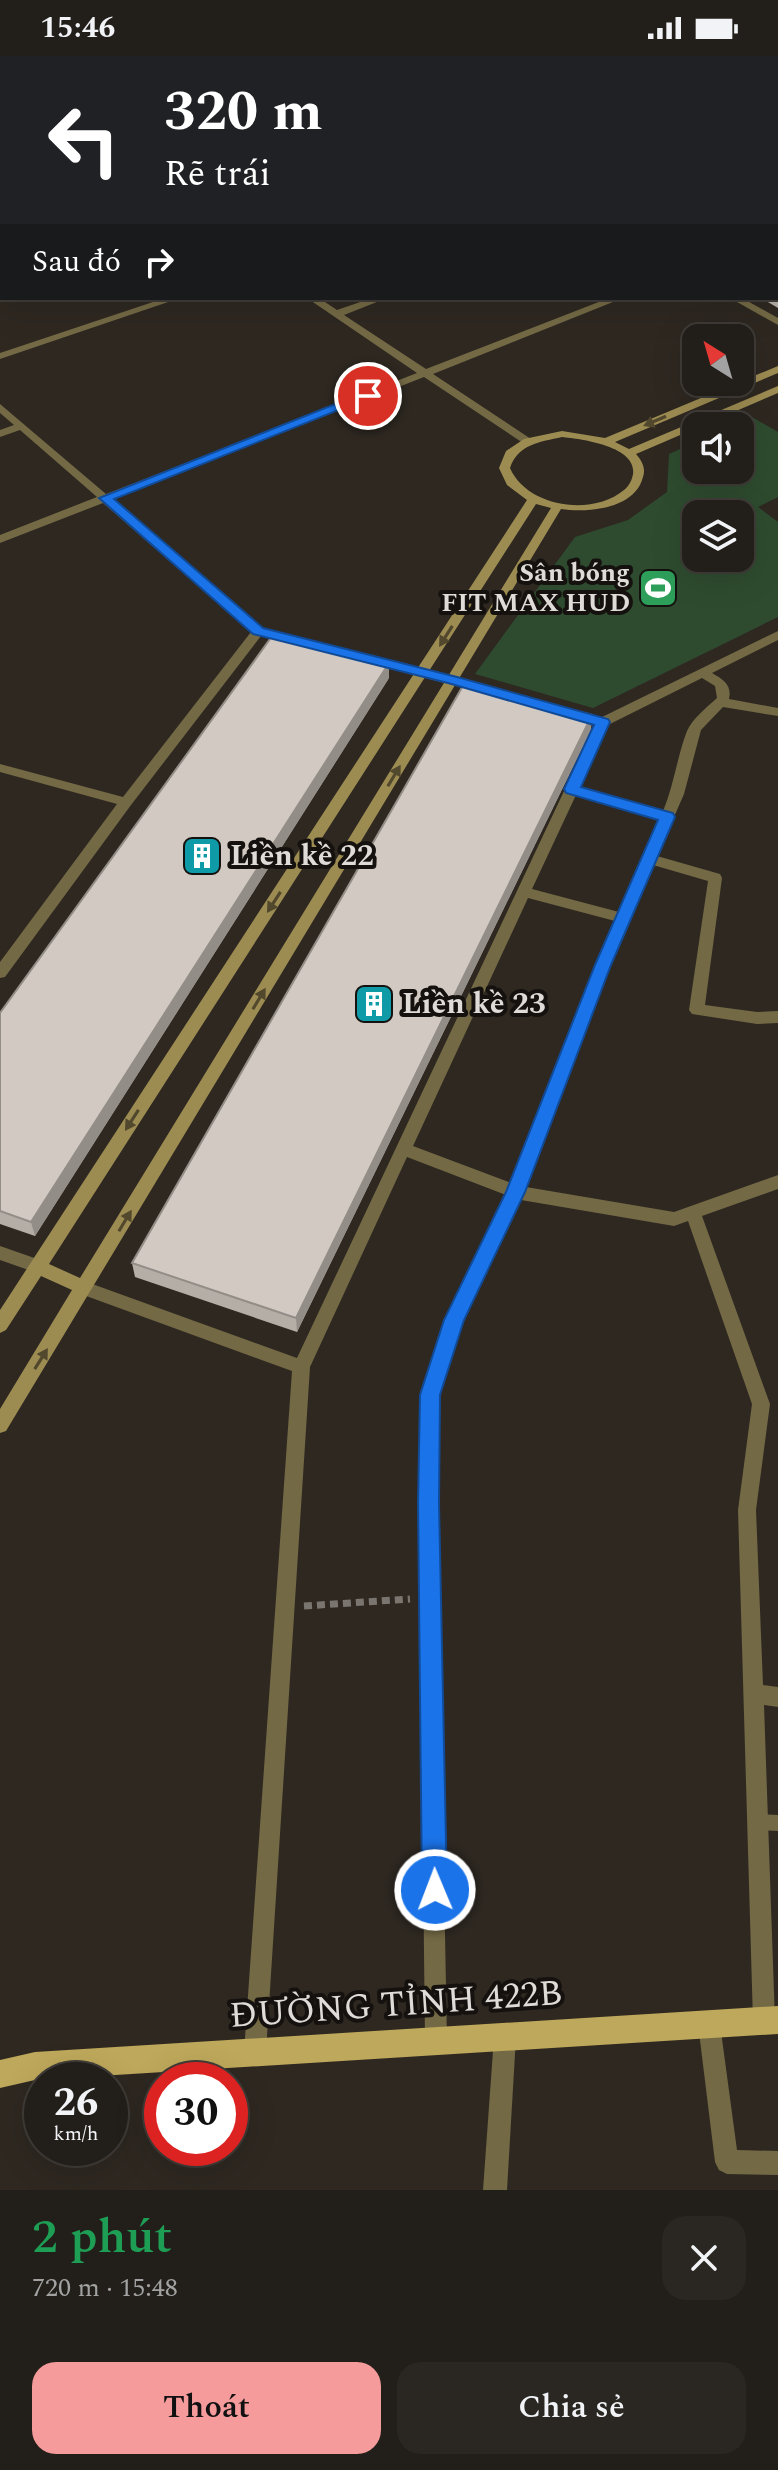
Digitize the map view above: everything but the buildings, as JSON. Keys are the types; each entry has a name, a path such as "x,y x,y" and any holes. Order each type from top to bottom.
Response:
{"main road":[{"path":"608,441 778,369"},
{"path":"629,453 778,389"},
{"path":"562,434 608,441 629,453 639,474 635,485 626,494 595,506 557,507 533,500 509,483 504,471 505,460 513,449 527,441 562,434"},
{"path":"0,1325 533,500"},
{"path":"0,1425 557,507"},
{"path":"37,1266 84,1288"},
{"name":"ĐƯỜNG TỈNH 422B","path":"9,2072 35,2066 771,2020"}],"street":[{"path":"0,356 169,300"},
{"path":"315,300 527,441"},
{"path":"336,314 376,300"},
{"path":"0,539 613,300"},
{"path":"739,300 778,322"},
{"path":"0,407 258,631 303,642"},
{"path":"0,434 22,426"},
{"path":"0,973 258,631"},
{"path":"255,2052 301,1367 572,789 595,720 702,673 778,635"},
{"path":"348,654 527,701"},
{"path":"436,2041 427,1414 430,1395 454,1320 516,1192 623,918 667,817 684,773 694,730 720,702 724,690 720,683 702,673"},
{"path":"720,702 778,712"},
{"path":"0,768 126,802"},
{"path":"572,789 667,817"},
{"path":"649,859 715,878 697,1010 757,1018 778,1017"},
{"path":"524,892 623,918"},
{"path":"404,1149 516,1192 674,1219 778,1182"},
{"path":"693,1213 761,1404 747,1510 753,1693 768,1822 771,2020"},
{"path":"0,1253 37,1266"},
{"path":"84,1288 301,1367"},
{"path":"753,1693 778,1697"},
{"path":"709,2024 727,2162 778,2163"},
{"path":"495,2190 505,2037"}],"path":[{"path":"285,1607 431,1598"}],"green space":[{"name":"Sân bóng FIT MAX HUD","path":"754,418 778,432 778,497 758,507 778,522 778,617 593,708 475,674 575,537 628,520 667,492 669,454 682,448 682,484 754,484"}],"place":[{"name":"Sân bóng FIT MAX HUD","path":"658,588"},
{"name":"Liền kề 22","path":"202,856"},
{"name":"Liền kề 23","path":"374,1004"}],"route":[{"path":"368,396 105,498 258,631 603,722 572,789 667,817 603,965 516,1192 454,1320 430,1395 427,1414 435,1890"}]}
